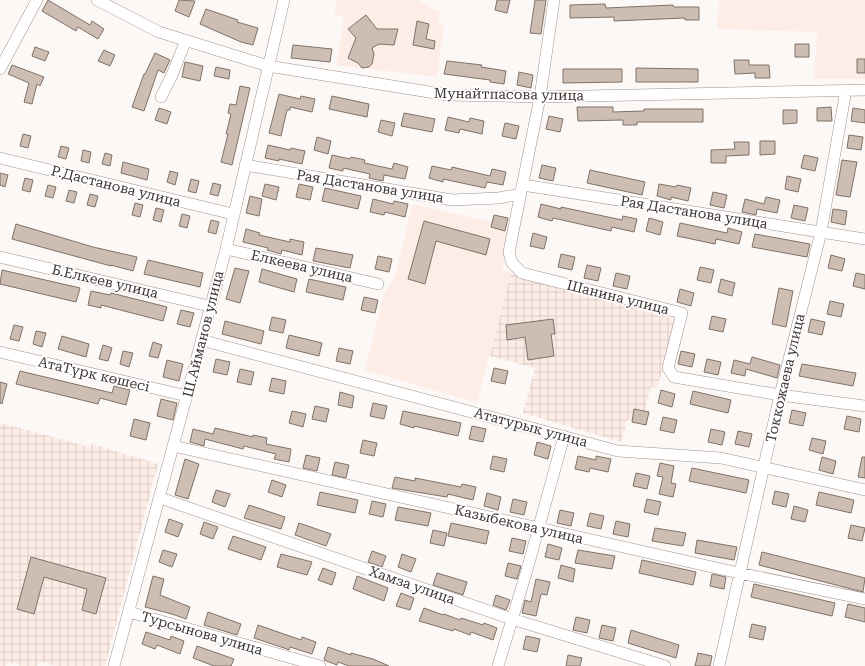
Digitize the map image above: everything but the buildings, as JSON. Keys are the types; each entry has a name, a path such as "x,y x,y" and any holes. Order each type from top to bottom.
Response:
{"street":[{"path":"0,69 37,0"},
{"name":"Мунайтпасова улица","path":"97,0 159,32 268,66 448,95 540,97 865,90"},
{"name":"Ш.Айманов улица","path":"114,666 187,396 209,306 226,249 284,0"},
{"path":"522,190 540,97 554,0"},
{"path":"161,97 172,76 186,40"},
{"name":"Токкожаева улица","path":"719,666 780,394 821,232 846,90"},
{"name":"Р.Дастанова улица","path":"0,158 233,214"},
{"name":"Рая Дастанова улица","path":"245,165 452,200 499,198 522,190 865,239"},
{"name":"Шанина улица","path":"522,190 509,252 512,263 522,273 682,313 668,368 674,377 865,406"},
{"name":"Елкеева улица","path":"226,249 378,284"},
{"name":"Б.Елкеев улица","path":"0,257 209,306"},
{"name":"Ататурык улица","path":"201,340 618,451 720,458 865,490"},
{"name":"АтаТүрк көшесі","path":"0,352 187,396"},
{"path":"498,666 564,436"},
{"name":"Казыбекова улица","path":"173,446 739,573 865,599"},
{"name":"Хамза улица","path":"160,498 512,619 664,666"},
{"name":"Турсынова улица","path":"129,612 320,666"}],"shaded area":[{"path":"337,0 417,0 440,12 438,24 444,26 437,77 336,65 344,18 334,13"},
{"path":"719,0 865,0 865,79 814,79 817,32 717,29"},
{"path":"412,204 509,226 502,269 511,273 477,403 365,370 384,294 396,274"},
{"path":"511,273 677,319 657,388 651,387 642,423 628,419 621,442 523,413 535,368 490,356"},
{"path":"0,423 90,447 92,444 158,464 105,666 56,666 39,661 37,666 21,666 8,662 6,666 0,666"}]}
